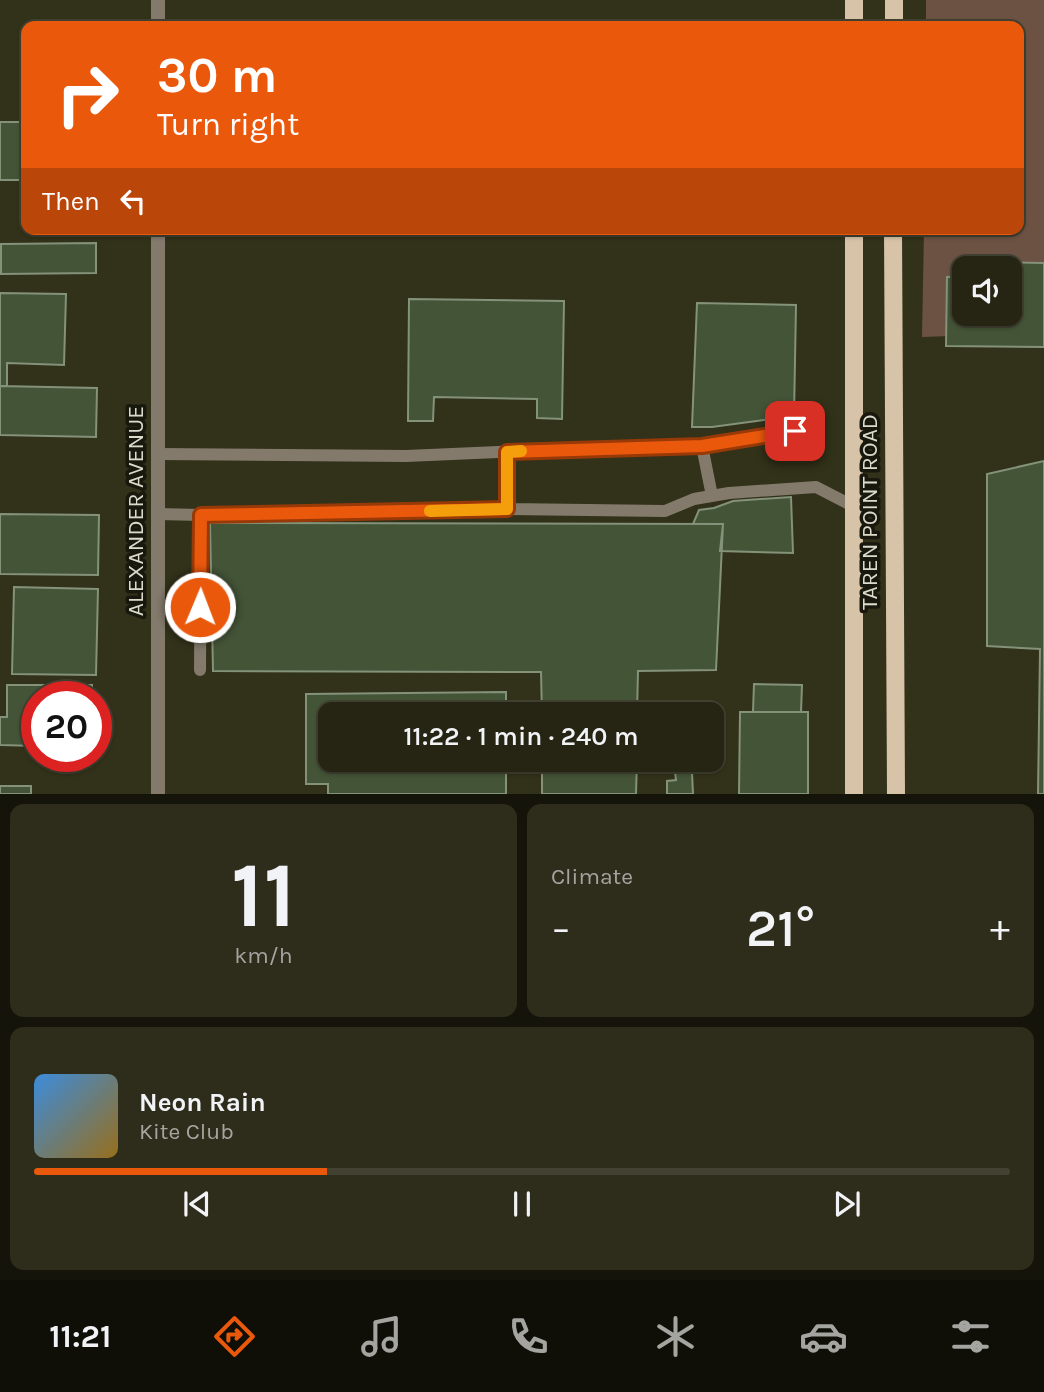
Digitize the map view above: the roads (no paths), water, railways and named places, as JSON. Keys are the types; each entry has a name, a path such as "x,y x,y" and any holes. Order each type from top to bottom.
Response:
{"main road":[{"path":"854,0 854,21"},
{"path":"894,0 894,21"},
{"name":"TAREN POINT ROAD","path":"854,235 854,793"},
{"name":"TAREN POINT ROAD","path":"893,235 896,793"}],"street":[{"path":"158,0 158,21"},
{"name":"ALEXANDER AVENUE","path":"158,235 158,793"}],"lane":[{"path":"158,454 406,456 702,446 795,431"},
{"path":"702,446 712,496"},
{"path":"507,452 507,509"},
{"path":"158,514 507,509 665,511 694,499 712,496 816,487 853,506"},
{"path":"200,670 201,515"},
{"path":"158,606 200,607"}]}
